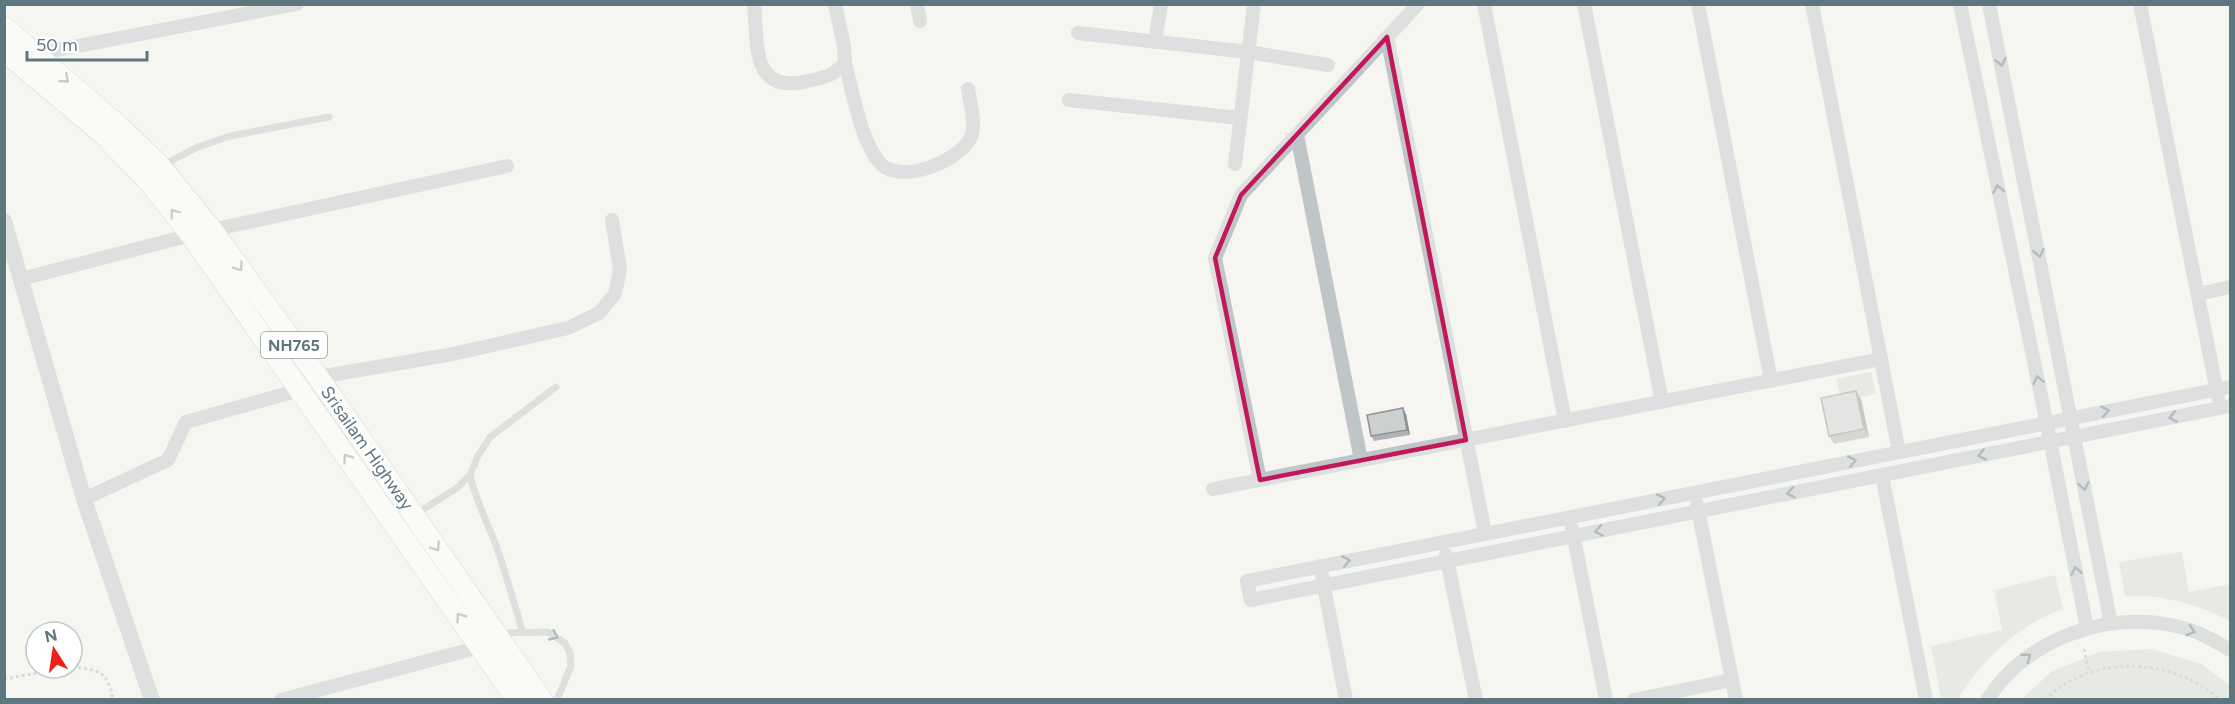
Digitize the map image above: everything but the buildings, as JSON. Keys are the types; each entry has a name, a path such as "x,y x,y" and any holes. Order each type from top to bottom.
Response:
{"highway":[{"name":"Srisailam Highway","path":"4,27 121,128 160,166 212,230 414,515 488,640 518,699"},
{"name":"Srisailam Highway","path":"4,51 103,134 150,183 191,235 299,390 488,640 542,699"}],"street":[{"path":"36,54 297,4"},
{"path":"754,4 760,63 773,81 804,82 827,76 840,69 845,63"},
{"path":"835,4 844,46 845,63 866,138 879,163 892,172 913,173 943,161 962,150 971,138 973,118 968,89"},
{"path":"916,4 920,21"},
{"path":"1155,42 1161,4"},
{"path":"1234,164 1254,4"},
{"path":"1260,480 1215,258 1241,195 1418,4"},
{"path":"1484,4 1566,421"},
{"path":"1584,4 1662,402"},
{"path":"1698,4 1771,381"},
{"path":"1812,4 1899,452"},
{"path":"1960,4 2087,628"},
{"path":"1989,4 2111,624"},
{"path":"2140,4 2198,294 2224,388 2225,407 1251,600 1247,581 2224,388"},
{"path":"1078,33 1248,52 1328,65"},
{"path":"1387,38 1485,533"},
{"path":"1069,100 1240,118"},
{"path":"1297,135 1361,460"},
{"path":"212,230 507,166"},
{"path":"318,377 448,355 568,328 598,313 615,294 620,269 612,220"},
{"path":"4,221 84,499 152,699"},
{"path":"21,279 191,235"},
{"path":"2198,294 2230,287"},
{"path":"1213,489 1881,359"},
{"path":"84,499 168,460 186,422 299,390"},
{"path":"1882,475 1926,699"},
{"path":"1695,492 1736,699"},
{"path":"1570,517 1606,699"},
{"path":"1444,542 1476,699"},
{"path":"1320,566 1346,699"},
{"path":"1987,699 2014,668 2038,650 2064,635 2087,628 2148,622 2178,626 2206,636 2230,650"},
{"path":"280,699 488,640"},
{"path":"1634,699 1732,680"}],"lane":[{"path":"160,166 198,147 230,136 329,117"},
{"path":"414,515 456,488 470,475 490,437 555,387"},
{"path":"470,475 479,507 494,540 511,590 523,633"},
{"path":"488,640 523,633 548,632 565,643 570,653 571,666 557,699"}],"path":[{"path":"2084,650 2089,672"},
{"path":"2045,699 2089,672 2130,665 2171,670 2208,688 2220,699"},
{"path":"84,668 98,670 105,676 113,699"},
{"path":"4,679 24,675"}],"highlighted area":[{"path":"1387,37 1466,440 1260,480 1215,258 1241,195"}],"shaded area":[{"path":"1871,372 1876,394 1841,401 1836,379"},
{"path":"2182,552 2189,592 2230,584 2230,621 2180,602 2153,597 2125,596 2119,562"},
{"path":"2055,575 2063,609 2031,624 2003,645 1978,671 1958,699 1941,699 1931,646 2002,630 1994,590"},
{"path":"2152,649 2202,664 2230,686 2230,699 2022,699 2051,672 2099,652"}]}
